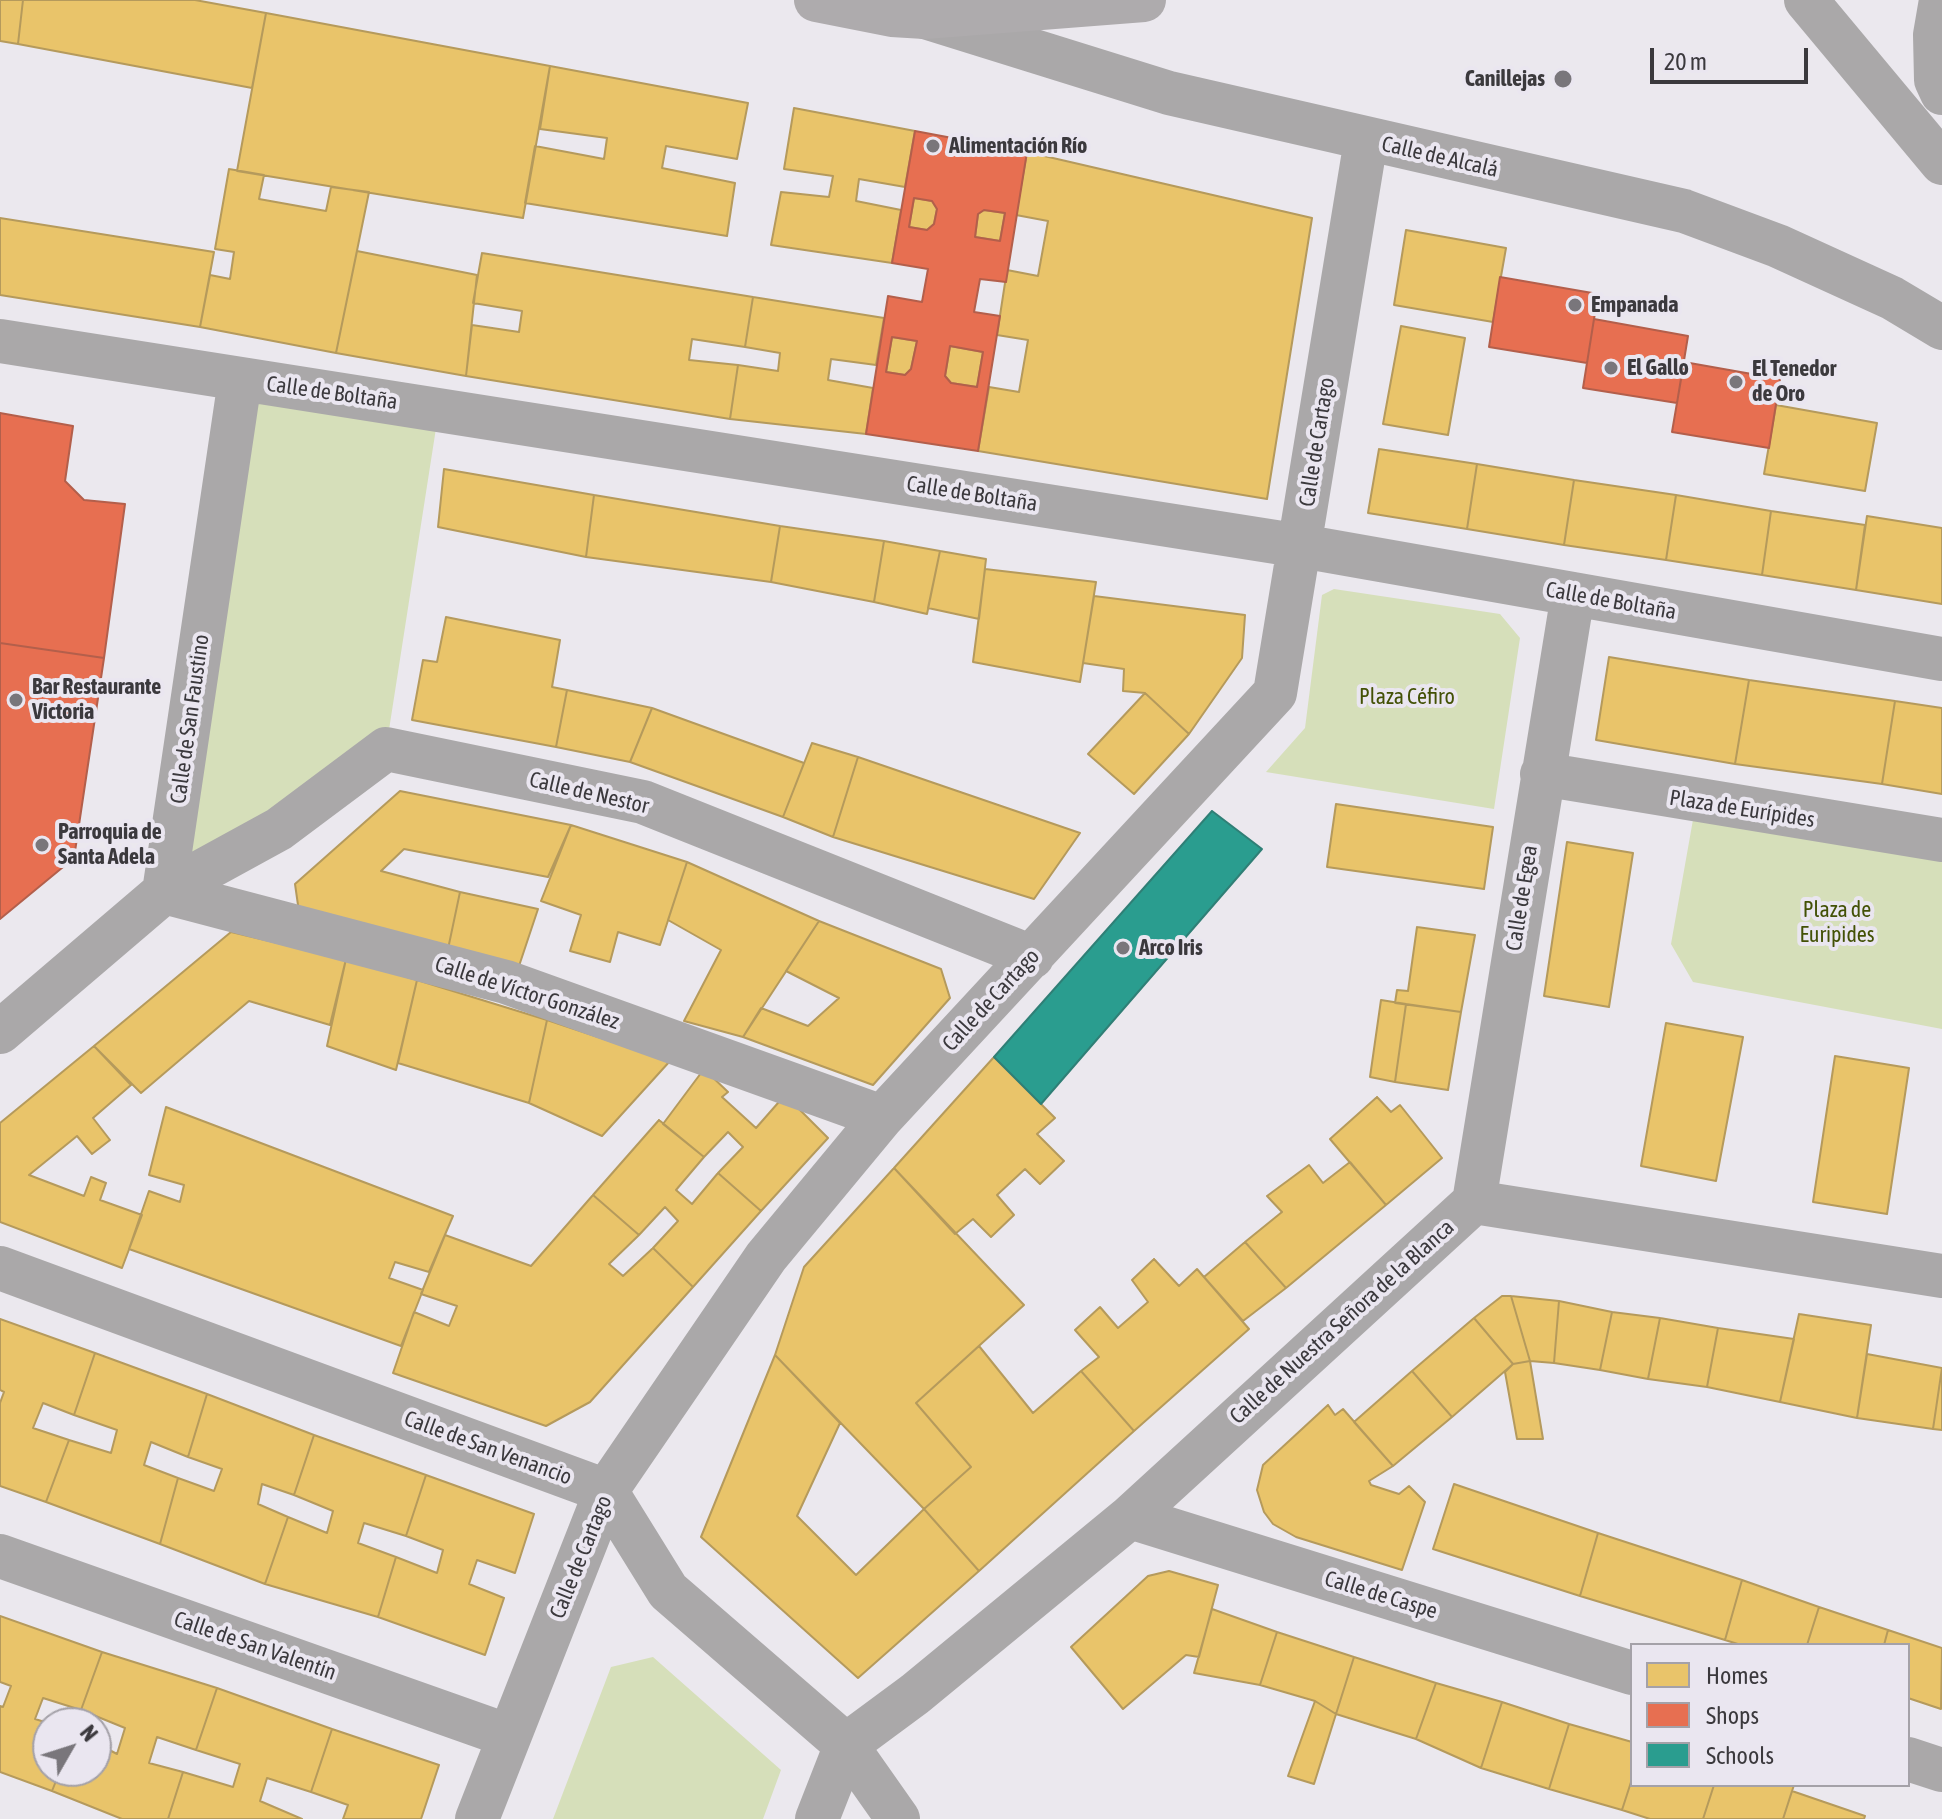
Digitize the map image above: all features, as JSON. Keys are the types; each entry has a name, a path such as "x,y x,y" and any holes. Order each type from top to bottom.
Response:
{"main road":[{"name":"Calle de Alcalá","path":"816,0 892,15 925,17 1144,0"}],"street":[{"path":"1806,0 1942,163"},
{"path":"1941,0 1935,35 1936,80 1942,93"},
{"name":"Calle de Alcalá","path":"925,17 1169,93 1684,211 1778,246 1892,298 1942,328"},
{"name":"Calle de Cartago","path":"477,1819 606,1491 766,1257 882,1117 1275,693 1366,140"},
{"name":"Calle de Boltaña","path":"0,341 1301,546 1942,659"},
{"name":"Calle de San Faustino","path":"164,892 240,380"},
{"name":"Calle de Egea","path":"1474,1202 1573,594"},
{"name":"Calle de Nestor","path":"164,892 279,829 386,749 643,802 1032,957"},
{"name":"Plaza de Eurípides","path":"1542,774 1689,801 1942,840"},
{"path":"0,1032 164,892"},
{"name":"Calle de Víctor González","path":"164,892 506,982 882,1117"},
{"name":"Calle de Nuestra Señora de la Blanca","path":"846,1745 915,1694 1130,1517 1474,1202 1942,1276"},
{"name":"Calle de San Venancio","path":"0,1268 606,1491"},
{"path":"606,1491 668,1591 846,1745 898,1819"},
{"name":"Calle de Caspe","path":"1130,1517 1630,1672"},
{"name":"Calle de San Valentín","path":"0,1556 509,1736"},
{"path":"817,1819 846,1745"},
{"path":"1910,1760 1942,1770"}],"green space":[{"path":"240,380 439,409 386,749 164,892"},
{"name":"Plaza Céfiro","path":"1334,589 1500,614 1520,638 1494,809 1266,772 1305,728 1322,595"},
{"name":"Plaza de Euripides","path":"1694,814 1942,853 1942,1029 1693,982 1671,944"},
{"path":"653,1657 781,1770 763,1819 553,1819 611,1667"}],"building: Homes":[{"path":"0,0 23,0 18,44 0,41"},
{"path":"23,0 195,0 266,13 252,88 18,44"},
{"path":"266,13 550,66 523,218 237,171"},
{"path":"550,66 748,103 737,159 666,146 662,168 735,183 727,236 525,203 535,146 604,159 607,138 540,129"},
{"path":"794,108 915,131 905,187 859,179 856,201 901,210 892,263 771,245 781,192 829,197 833,176 784,169"},
{"path":"1027,152 1312,218 1267,499 978,451 989,387 1019,392 1028,340 997,335 1007,270 1038,276 1048,221 1016,215"},
{"path":"229,169 264,175 259,199 326,211 331,187 369,192 336,353 200,327 210,275 230,279 234,252 215,249"},
{"path":"914,198 932,201 937,209 934,224 927,230 909,227"},
{"path":"984,210 1005,213 1000,241 975,237 978,214"},
{"path":"0,218 214,252 200,327 0,295"},
{"path":"1406,230 1506,248 1493,322 1394,305"},
{"path":"357,251 477,275 466,376 336,353"},
{"path":"482,253 753,297 745,347 692,339 689,360 738,365 730,419 466,376 472,325 519,332 522,311 473,303"},
{"path":"753,297 884,318 876,365 831,359 828,380 873,388 866,434 730,419 738,365 778,371 780,353 745,347"},
{"path":"1401,326 1465,338 1448,435 1383,424"},
{"path":"892,337 917,341 911,369 905,375 886,372"},
{"path":"950,346 983,352 977,387 951,383 945,376"},
{"path":"1776,405 1877,423 1865,491 1764,474"},
{"path":"1379,449 1477,464 1467,529 1368,513"},
{"path":"1477,464 1574,480 1564,545 1467,529"},
{"path":"444,469 594,495 586,557 438,527"},
{"path":"1574,480 1676,495 1666,560 1564,545"},
{"path":"594,495 780,526 771,582 586,557"},
{"path":"1676,495 1771,511 1762,575 1666,560"},
{"path":"1771,511 1865,525 1856,590 1762,575"},
{"path":"1867,516 1942,528 1942,604 1856,590"},
{"path":"780,526 884,541 874,602 771,582"},
{"path":"884,541 940,551 927,614 874,602"},
{"path":"940,551 986,559 979,619 928,608"},
{"path":"985,569 1096,582 1080,682 973,662"},
{"path":"1094,596 1245,615 1242,658 1189,734 1145,693 1123,691 1124,669 1083,663"},
{"path":"446,617 560,640 552,687 567,690 556,747 412,720 423,660 437,662"},
{"path":"1609,657 1749,680 1735,764 1596,740"},
{"path":"1749,680 1895,701 1882,784 1735,764"},
{"path":"567,690 652,708 630,762 556,747"},
{"path":"1145,693 1189,734 1134,794 1088,754"},
{"path":"1895,701 1942,708 1942,794 1882,784"},
{"path":"652,708 804,763 783,817 630,762"},
{"path":"812,743 858,757 833,837 783,817"},
{"path":"858,757 1080,833 1034,899 833,837"},
{"path":"400,791 571,825 548,877 404,849 381,871 460,892 448,949 299,912 295,884"},
{"path":"1336,804 1493,827 1484,889 1327,867"},
{"path":"571,825 687,862 660,945 618,932 610,962 570,951 581,915 541,901"},
{"path":"1567,842 1633,853 1609,1007 1544,996"},
{"path":"687,862 819,921 743,1037 684,1021 721,950 668,920"},
{"path":"460,892 538,909 519,966 448,949"},
{"path":"819,921 941,969 950,998 873,1085 743,1037 761,1008 808,1026 839,998 786,971"},
{"path":"1417,927 1475,935 1461,1012 1395,1003 1397,990 1408,991"},
{"path":"231,932 346,959 330,1025 249,1001 141,1093 94,1046"},
{"path":"346,959 417,980 396,1070 327,1046"},
{"path":"417,980 547,1020 529,1103 398,1063"},
{"path":"1381,1000 1406,1004 1395,1082 1370,1077"},
{"path":"1406,1004 1461,1012 1448,1090 1395,1082"},
{"path":"547,1020 670,1061 602,1136 529,1103"},
{"path":"1666,1023 1743,1037 1716,1181 1641,1166"},
{"path":"94,1046 131,1085 93,1118 110,1140 92,1154 77,1136 29,1175 84,1196 91,1177 106,1183 100,1200 142,1215 122,1268 0,1222 0,1123"},
{"path":"1835,1056 1909,1068 1887,1214 1813,1202"},
{"path":"994,1057 1055,1118 1037,1134 1064,1161 1040,1184 1025,1169 997,1195 1014,1215 991,1237 973,1219 955,1234 894,1168"},
{"path":"704,1069 728,1092 722,1097 756,1128 785,1095 828,1138 761,1211 718,1173 743,1147 728,1132 704,1157 663,1124"},
{"path":"1377,1097 1391,1112 1400,1105 1442,1158 1386,1205 1330,1139"},
{"path":"166,1107 453,1216 429,1272 395,1262 389,1278 423,1290 401,1346 129,1249 149,1191 180,1202 184,1185 149,1175"},
{"path":"659,1120 704,1157 676,1190 692,1204 718,1173 761,1211 693,1287 653,1248 678,1221 665,1207 639,1235 593,1195"},
{"path":"1350,1162 1386,1205 1286,1288 1245,1242 1282,1212 1267,1196 1309,1165 1323,1183"},
{"path":"894,1168 1024,1305 916,1403 971,1467 924,1509 775,1355 804,1267"},
{"path":"593,1195 639,1235 609,1264 623,1276 653,1248 693,1287 590,1402 546,1426 393,1373 414,1312 449,1326 457,1306 421,1294 445,1235 531,1266"},
{"path":"1245,1242 1286,1288 1243,1321 1204,1277"},
{"path":"1154,1259 1179,1286 1197,1269 1249,1329 1134,1431 1081,1371 1099,1357 1075,1330 1100,1307 1118,1328 1148,1302 1132,1280"},
{"path":"1502,1296 1511,1296 1530,1361 1513,1364 1474,1318"},
{"path":"1511,1296 1559,1301 1554,1363 1530,1361"},
{"path":"1559,1301 1612,1312 1600,1370 1554,1363"},
{"path":"1612,1312 1660,1318 1648,1379 1600,1370"},
{"path":"1799,1314 1871,1325 1857,1418 1780,1402"},
{"path":"1474,1318 1513,1364 1452,1417 1412,1371"},
{"path":"1660,1318 1718,1328 1707,1387 1648,1379"},
{"path":"0,1319 95,1353 74,1415 43,1403 33,1428 69,1440 46,1502 0,1486 0,1403 4,1392 0,1390"},
{"path":"1718,1328 1794,1339 1780,1402 1707,1387"},
{"path":"979,1346 1033,1413 1081,1371 1134,1431 979,1571 924,1509 971,1467 916,1403"},
{"path":"95,1353 207,1394 188,1457 151,1442 144,1465 178,1478 160,1544 46,1502 69,1440 111,1453 117,1430 74,1415"},
{"path":"1867,1354 1942,1368 1933,1429 1857,1418"},
{"path":"775,1355 840,1423 797,1516 856,1575 924,1509 979,1571 858,1678 701,1537"},
{"path":"1530,1361 1543,1439 1517,1439 1505,1372 1513,1364"},
{"path":"1942,1368 1942,1430 1933,1429"},
{"path":"1412,1371 1452,1417 1393,1466 1354,1422"},
{"path":"207,1394 314,1435 294,1495 262,1484 258,1504 288,1517 265,1584 160,1544 178,1478 214,1491 222,1469 188,1457"},
{"path":"1328,1405 1335,1415 1343,1409 1393,1466 1369,1481 1371,1485 1399,1494 1409,1486 1425,1502 1402,1570 1296,1537 1273,1524 1264,1512 1257,1490 1263,1465"},
{"path":"314,1435 426,1475 406,1536 364,1523 358,1543 396,1557 378,1617 265,1584 288,1517 327,1533 333,1511 294,1495"},
{"path":"426,1475 534,1514 515,1573 477,1560 469,1584 504,1598 485,1655 378,1617 396,1557 437,1573 443,1550 406,1536"},
{"path":"1454,1484 1598,1533 1580,1596 1433,1549"},
{"path":"1598,1533 1742,1580 1725,1640 1580,1596"},
{"path":"1169,1571 1218,1585 1199,1657 1186,1655 1123,1709 1071,1647 1148,1576"},
{"path":"1742,1580 1819,1607 1808,1643 1735,1643 1725,1640"},
{"path":"1819,1607 1888,1630 1885,1643 1808,1643"},
{"path":"1212,1609 1277,1632 1260,1685 1194,1673"},
{"path":"0,1616 102,1652 82,1707 43,1698 40,1707 32,1707 32,1784 0,1772 0,1706 3,1707 11,1686 0,1682"},
{"path":"1888,1630 1942,1648 1941,1709 1910,1699 1910,1643 1885,1643"},
{"path":"1277,1632 1354,1657 1336,1714 1315,1701 1260,1685"},
{"path":"102,1652 217,1688 196,1750 157,1737 149,1763 183,1772 168,1819 122,1819 52,1791 54,1787 112,1787 112,1751 117,1754 125,1728 112,1723 112,1707 82,1707"},
{"path":"1354,1657 1436,1683 1416,1739 1336,1714"},
{"path":"1436,1683 1502,1702 1481,1768 1416,1739"},
{"path":"217,1688 332,1729 311,1792 267,1778 260,1801 302,1819 168,1819 183,1772 233,1787 240,1764 196,1750"},
{"path":"1315,1701 1336,1714 1314,1784 1288,1776"},
{"path":"1502,1702 1569,1724 1549,1789 1481,1768"},
{"path":"1569,1724 1630,1741 1630,1785 1622,1810 1549,1789"},
{"path":"332,1729 439,1765 421,1819 343,1819 348,1805 311,1792"},
{"path":"1630,1785 1713,1787 1703,1819 1650,1819 1622,1810"},
{"path":"1713,1787 1793,1787 1783,1819 1703,1819"},
{"path":"1792,1791 1865,1816 1864,1819 1783,1819"}],"building: Shops":[{"path":"915,131 1027,152 1006,282 980,279 974,312 1000,316 978,451 866,434 888,296 922,302 928,269 892,263","holes":["914,198 932,201 937,209 934,224 927,230 909,227","984,210 1005,213 1000,241 975,237 978,214","892,337 917,341 911,369 905,375 886,372","950,346 983,352 977,387 951,383 945,376"]},
{"path":"1500,277 1598,294 1587,363 1489,347"},
{"path":"1594,319 1688,336 1677,403 1583,388"},
{"path":"1684,362 1780,379 1769,448 1672,432"},
{"path":"0,413 73,426 65,481 84,500 125,504 104,658 0,643"},
{"path":"0,643 104,658 74,858 0,919"}],"building: Schools":[{"path":"1212,811 1262,849 1041,1104 994,1057"}],"place":[{"name":"Canillejas","path":"1563,79"},
{"name":"Alimentación Río","path":"933,146"},
{"name":"Empanada","path":"1575,305"},
{"name":"El Gallo","path":"1611,368"},
{"name":"El Tenedor de Oro","path":"1736,382"},
{"name":"Bar Restaurante Victoria","path":"16,700"},
{"name":"Parroquia de Santa Adela","path":"42,845"},
{"name":"Arco Iris","path":"1123,948"}]}
